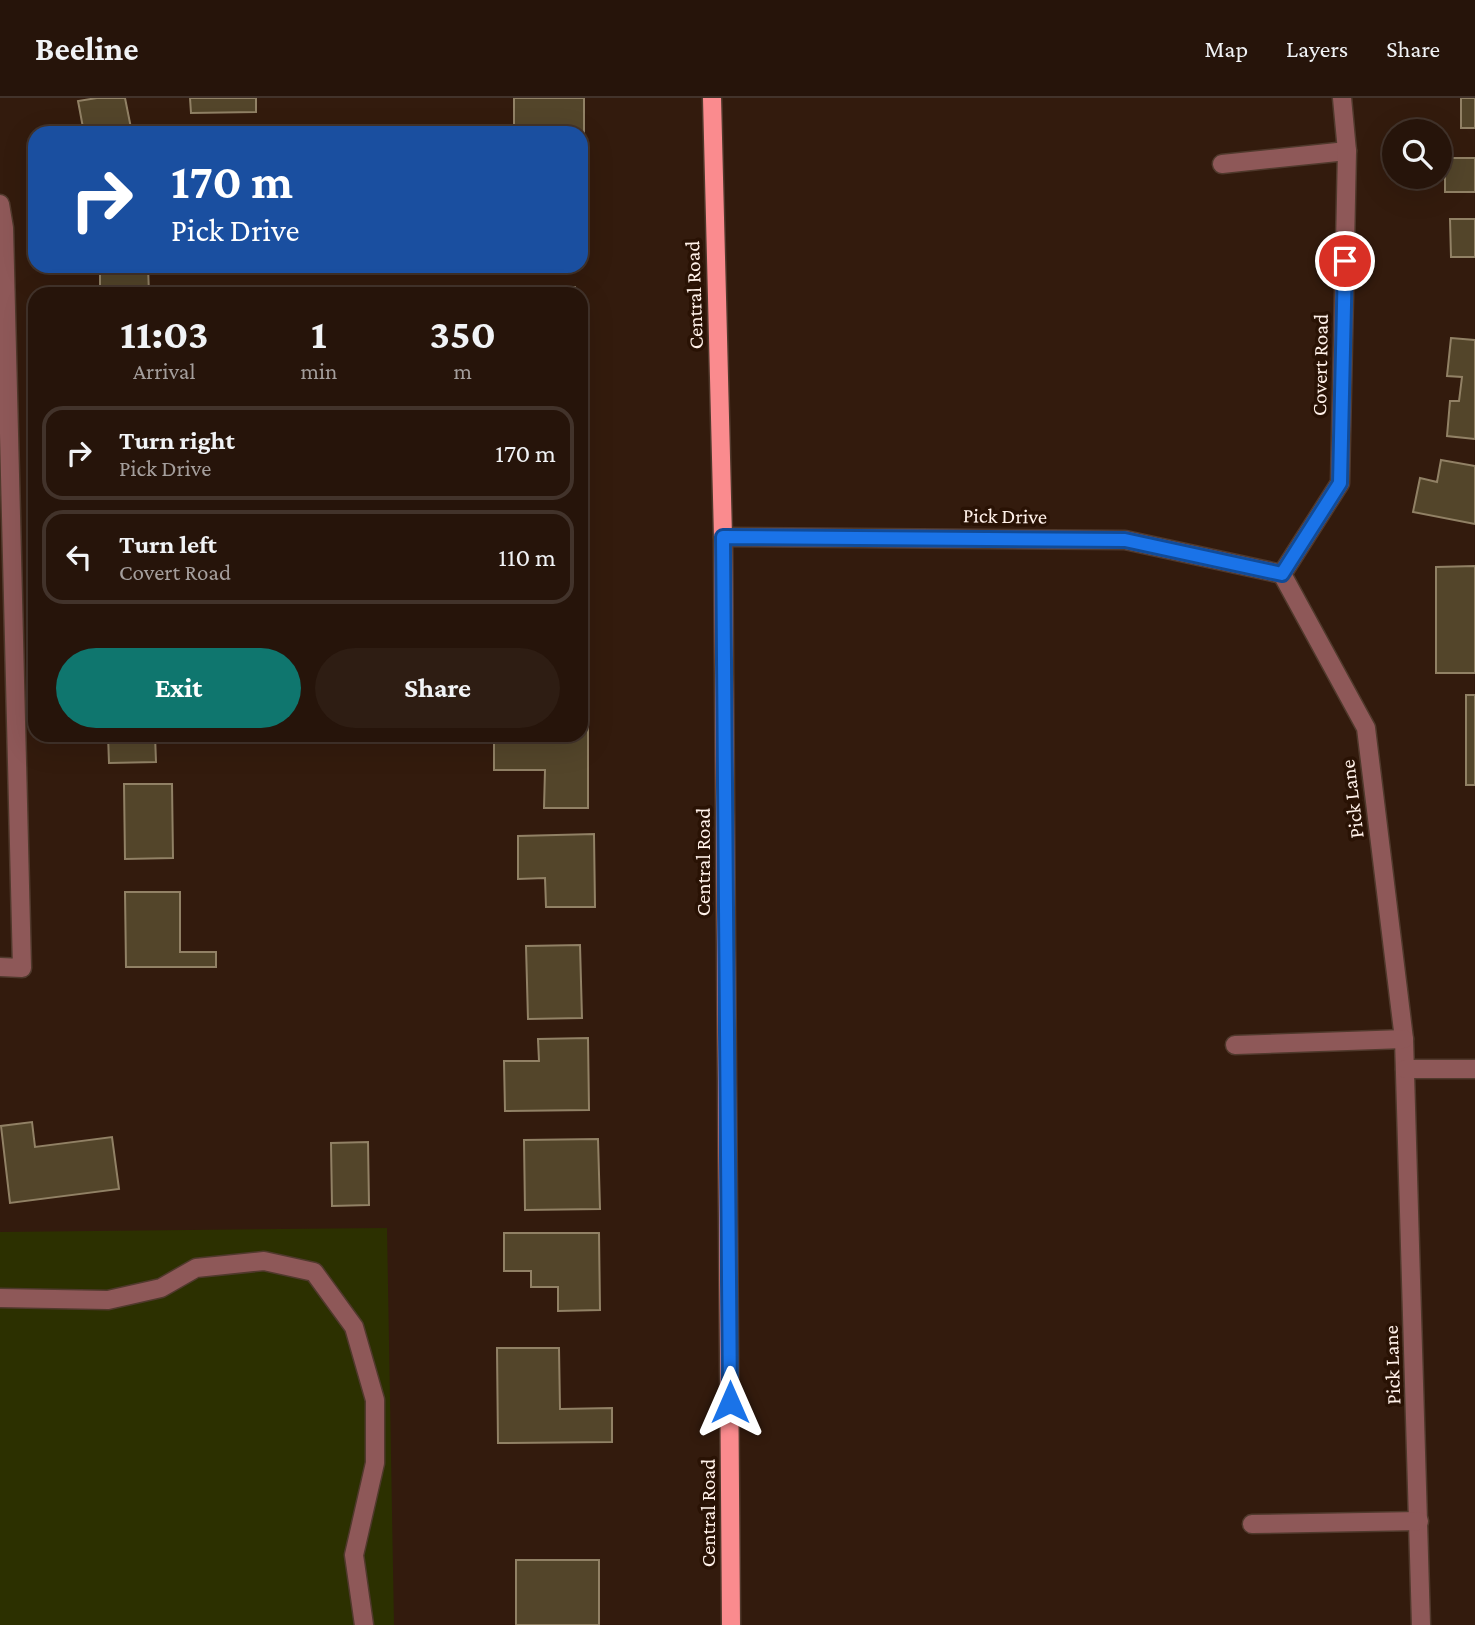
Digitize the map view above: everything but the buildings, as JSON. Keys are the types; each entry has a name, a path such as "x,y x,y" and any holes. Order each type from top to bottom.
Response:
{"main road":[{"name":"Central Road","path":"712,98 723,537 731,1625"}],"street":[{"name":"Covert Road","path":"1282,574 1340,483 1348,150 1342,98"},
{"path":"1222,164 1348,150"},
{"path":"0,205 4,228 22,968 0,967"},
{"name":"Pick Drive","path":"723,537 1125,540 1282,574"},
{"name":"Pick Lane","path":"1282,574 1366,728 1404,1039 1420,1625"},
{"path":"1235,1045 1404,1039"},
{"path":"1405,1069 1475,1069"},
{"path":"0,1298 108,1300 161,1288 196,1268 264,1261 314,1272 354,1327 374,1400 375,1463 354,1555 364,1625"},
{"path":"1252,1524 1419,1521"}],"green space":[{"path":"387,1228 394,1625 0,1625 0,1232"}],"route":[{"path":"730,1402 723,537 1125,540 1282,574 1340,483 1345,261"}]}
